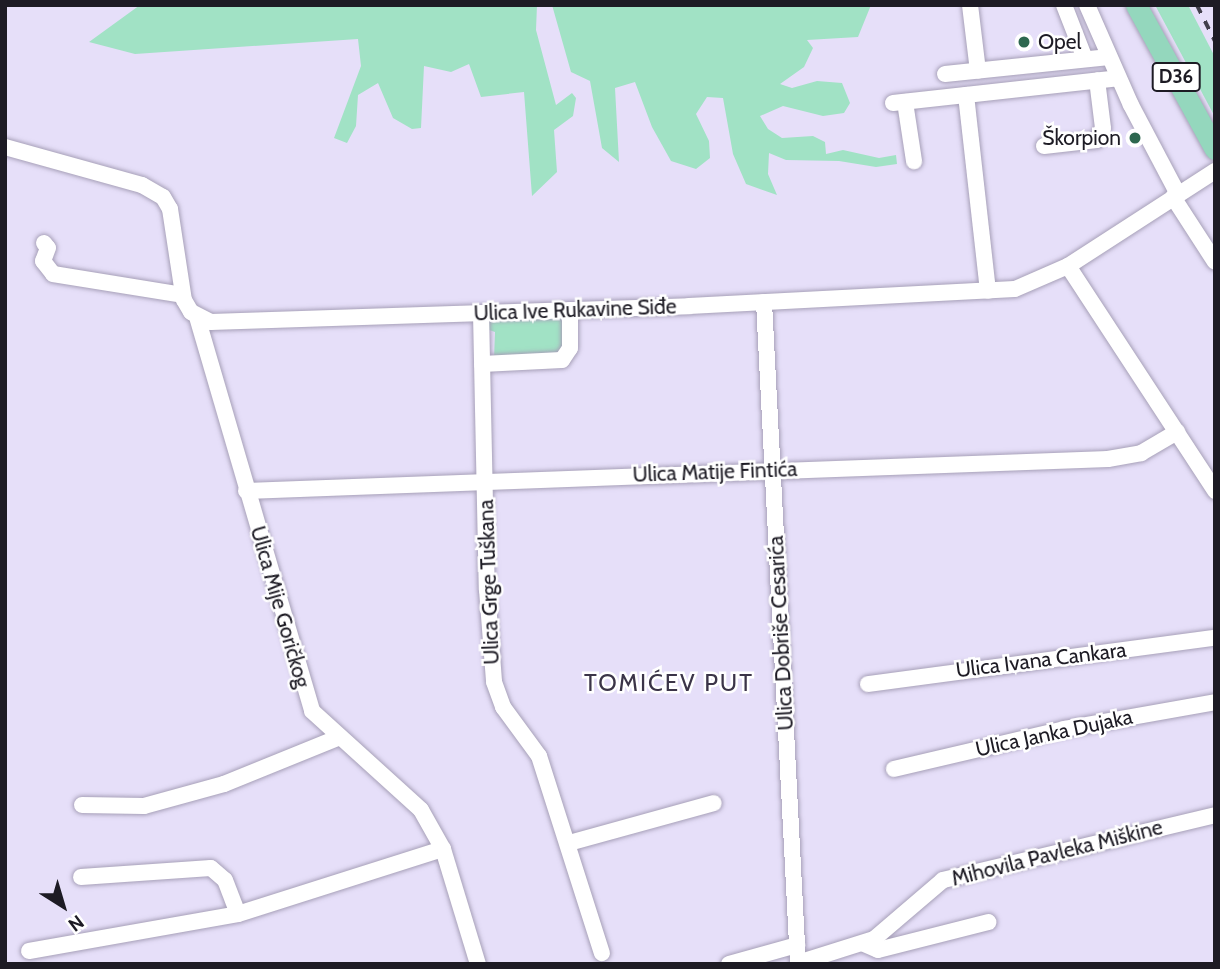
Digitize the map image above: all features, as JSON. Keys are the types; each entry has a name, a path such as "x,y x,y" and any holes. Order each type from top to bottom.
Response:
{"main road":[{"name":"D36","path":"1136,5 1215,149"}],"street":[{"path":"970,5 978,71"},
{"path":"1063,5 1085,59"},
{"path":"1087,5 1118,78 1175,196 1215,262"},
{"path":"945,75 1109,57"},
{"path":"914,161 899,103 1118,78"},
{"path":"1044,146 1097,140 1103,128 1097,80"},
{"path":"966,95 988,291"},
{"path":"5,147 142,185 163,197 170,209 182,295 197,317"},
{"name":"Ulica Ive Rukavine Siđe","path":"197,317 211,321 481,313 988,291 1033,284 1068,266 1215,171"},
{"path":"44,243 48,248 43,261 53,274 182,295"},
{"path":"1068,266 1215,491"},
{"name":"Ulica Dobriše Cesarića","path":"764,302 798,963"},
{"path":"482,364 562,360 570,348 570,310"},
{"name":"Ulica Grge Tuškana","path":"481,313 488,626 496,691 539,756 602,953"},
{"name":"Ulica Mije Goričkog","path":"197,317 312,711 404,791 443,849 478,964"},
{"name":"Ulica Matije Fintića","path":"246,491 1108,459 1141,453 1177,432"},
{"name":"Ulica Ivana Cankara","path":"869,684 1215,638"},
{"name":"Ulica Janka Dujaka","path":"894,769 1064,729 1215,702"},
{"path":"82,805 144,806 224,783 340,737"},
{"path":"569,843 714,803"},
{"name":"Mihovila Pavleka Miškine","path":"798,963 864,944 943,880 1215,815"},
{"path":"29,951 238,914 443,849"},
{"path":"80,877 211,868 225,880 238,914"},
{"path":"864,944 878,950 989,922"},
{"path":"729,964 797,945"}],"green space":[{"path":"140,5 537,5 536,30 556,105 572,93 576,98 573,116 554,130 557,172 532,196 524,92 481,97 469,64 451,72 424,66 421,128 412,129 393,118 378,83 358,95 356,126 347,143 334,138 361,66 358,39 135,54 89,42"},
{"path":"552,5 871,5 858,37 807,40 813,48 804,67 780,84 792,88 817,81 842,83 850,103 844,113 823,116 783,106 760,116 768,129 782,138 813,136 825,142 826,154 843,150 879,158 896,155 897,164 876,167 839,161 786,160 769,153 768,174 777,195 746,184 733,154 723,98 707,97 696,114 709,141 710,158 696,169 671,161 652,127 635,82 615,88 619,162 602,148 590,81 571,72"},
{"path":"1155,5 1188,5 1215,57 1215,117"},
{"path":"563,316 565,343 557,354 494,359 495,332 486,329 488,320"}],"railway":[{"path":"1197,5 1215,41"}],"place":[{"name":"Opel","path":"1024,42"},
{"name":"Škorpion","path":"1135,138"}],"district":[{"name":"TOMIĆEV PUT","path":"669,683"}]}
